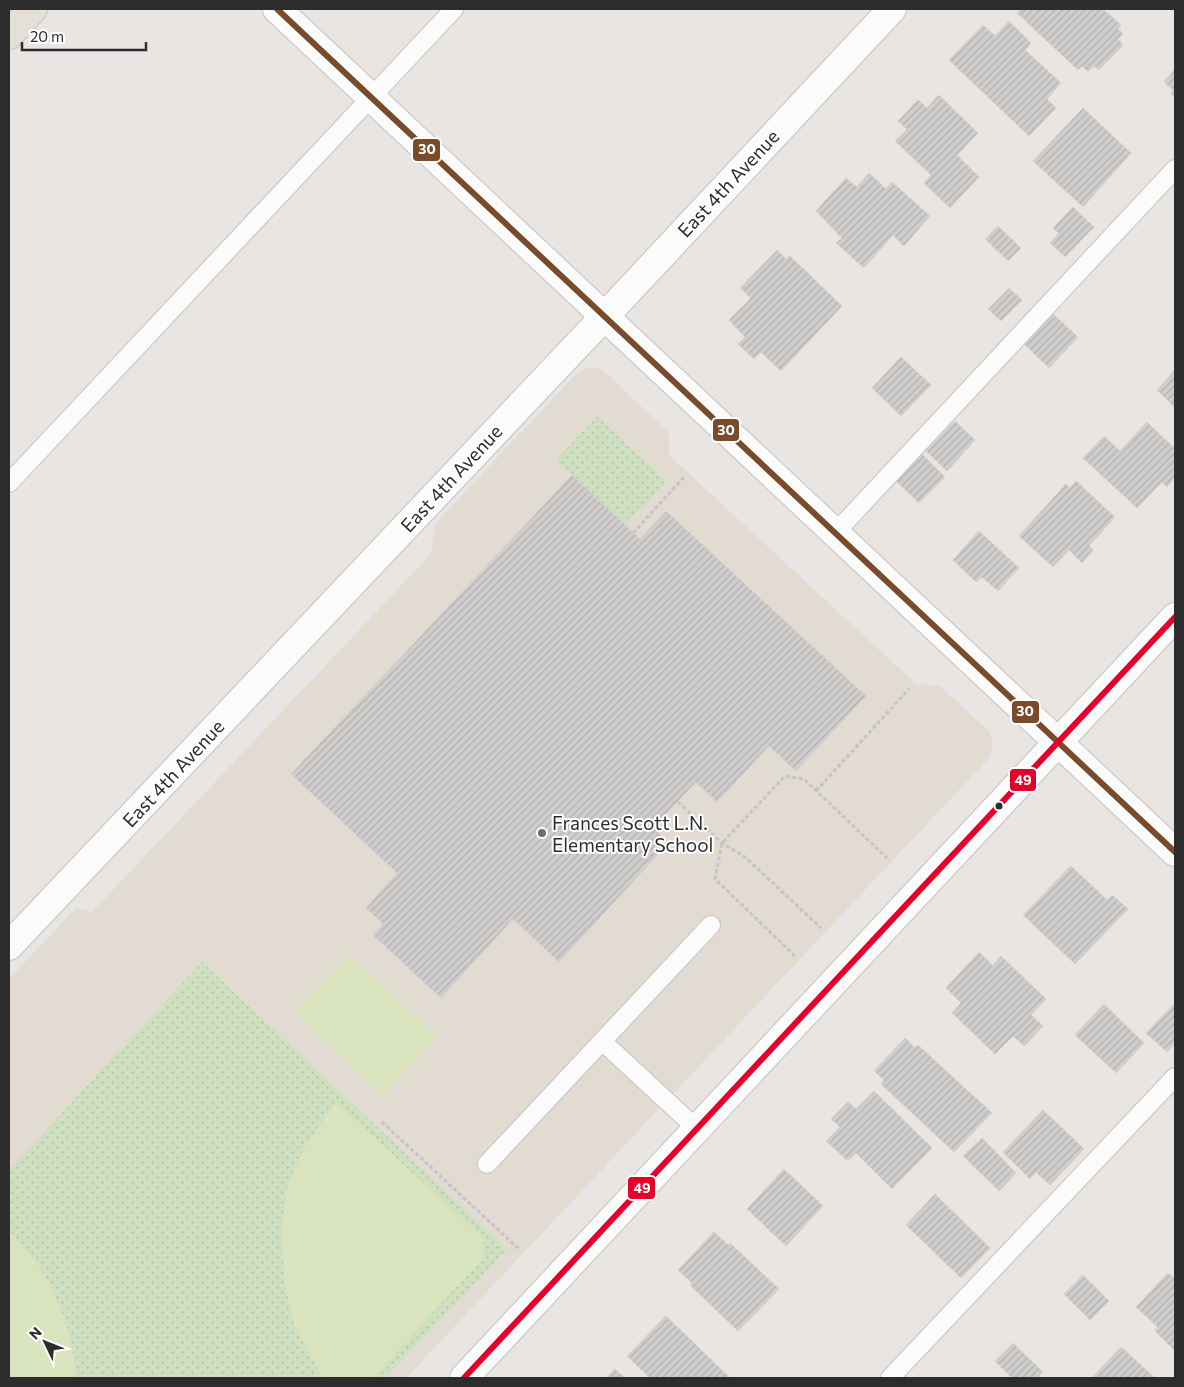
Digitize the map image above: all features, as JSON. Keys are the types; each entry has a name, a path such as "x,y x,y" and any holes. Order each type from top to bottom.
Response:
{"main road":[{"path":"9,35 33,9"}],"street":[{"path":"277,9 372,96 604,317 1175,852"},
{"name":"East 4th Avenue","path":"9,946 604,317 892,9"},
{"path":"464,1378 1175,617"}],"lane":[{"path":"9,483 454,9"},
{"path":"835,533 1175,168"},
{"path":"487,1164 711,925"},
{"path":"602,1041 697,1129"},
{"path":"890,1378 1175,1077"}],"path":[{"path":"633,533 684,476"},
{"path":"816,791 909,689"},
{"path":"795,956 715,879 722,843 785,776 804,779 887,858"},
{"path":"678,802 722,843 745,857 821,928"},
{"path":"382,1122 520,1250"}],"shaded area":[{"name":"Frances Scott L.N. Elementary School","path":"590,367 602,369 669,433 669,455 916,684 940,686 990,732 993,745 989,758 406,1378 9,1378 9,979 76,908 92,912 431,554 435,524 578,372"}],"green space":[{"path":"597,416 666,481 626,525 556,460"},
{"path":"349,954 437,1037 383,1096 294,1012"},
{"path":"202,962 507,1249 386,1378 9,1378 9,1170"},
{"path":"336,1102 483,1238 484,1258 372,1378 325,1378 319,1371 294,1326 284,1279 281,1229 288,1184 307,1143"},
{"path":"11,1232 38,1266 59,1305 69,1334 76,1378 9,1378 9,1235"}],"building":[{"path":"1020,9 1103,9 1121,25 1118,29 1123,34 1118,39 1123,45 1099,70 1094,66 1088,72 1082,66 1078,70 1017,13"},
{"path":"1009,21 1031,43 1025,50 1061,83 1047,99 1056,108 1029,136 949,60 983,25 995,36"},
{"path":"1175,69 1175,98 1171,93 1173,90 1164,82"},
{"path":"939,95 978,133 957,155 979,177 950,208 924,183 931,175 895,141 907,129 898,121 918,100 927,108"},
{"path":"1083,108 1131,153 1083,207 1033,161"},
{"path":"869,173 886,189 892,182 930,216 904,246 893,235 864,268 836,243 842,238 816,211 846,178 857,187"},
{"path":"1073,207 1094,227 1065,257 1050,243 1059,233 1053,228"},
{"path":"998,226 1021,248 1008,261 985,239"},
{"path":"777,250 786,259 790,256 842,306 781,371 761,352 754,359 738,344 745,337 729,320 751,298 740,288"},
{"path":"1009,288 1022,300 1001,321 988,309"},
{"path":"1050,311 1078,337 1049,368 1021,341"},
{"path":"901,357 931,385 901,416 872,388"},
{"path":"1175,370 1175,408 1157,390"},
{"path":"955,421 975,440 947,471 926,451"},
{"path":"1147,422 1175,449 1175,477 1167,487 1162,482 1137,508 1083,458 1104,436 1120,451"},
{"path":"918,450 945,477 919,503 892,477"},
{"path":"572,475 640,539 666,511 866,696 796,771 769,746 717,802 696,782 658,822 663,827 658,833 664,839 658,845 663,849 559,962 513,919 441,998 373,935 383,924 366,908 397,873 291,774"},
{"path":"1076,481 1115,517 1089,546 1093,550 1082,563 1069,550 1053,567 1019,536 1066,484 1070,488"},
{"path":"979,531 1019,568 998,591 982,577 976,582 953,560"},
{"path":"1071,866 1107,900 1112,895 1128,909 1075,964 1023,915"},
{"path":"979,952 993,966 1001,956 1046,999 1031,1015 1043,1026 1024,1046 1013,1036 995,1054 952,1013 961,1003 946,988"},
{"path":"1104,1004 1144,1043 1116,1073 1075,1035"},
{"path":"1173,1005 1175,1007 1175,1043 1167,1052 1146,1033"},
{"path":"905,1038 915,1048 918,1045 992,1113 954,1152 881,1084 884,1080 874,1071"},
{"path":"874,1091 932,1148 892,1189 856,1153 848,1161 826,1141 840,1127 831,1119 848,1102 856,1109"},
{"path":"1043,1110 1084,1149 1050,1185 1036,1172 1030,1179 1003,1152"},
{"path":"982,1138 1016,1173 999,1191 963,1156"},
{"path":"784,1169 823,1206 786,1246 747,1209"},
{"path":"935,1194 990,1248 961,1278 906,1225"},
{"path":"714,1232 728,1245 730,1243 779,1289 738,1331 690,1285 692,1283 678,1270"},
{"path":"1168,1273 1175,1279 1175,1351 1155,1331 1158,1327 1136,1307"},
{"path":"1083,1275 1109,1301 1090,1320 1064,1294"},
{"path":"666,1316 728,1376 727,1378 650,1378 627,1356"},
{"path":"1013,1343 1043,1372 1037,1378 1012,1378 995,1361"},
{"path":"1121,1347 1155,1378 1092,1378"},
{"path":"615,1369 625,1378 606,1378"}],"transit line":[{"name":"30","path":"277,9 1175,852"},
{"name":"49","path":"464,1378 1175,617"}],"place":[{"name":"Frances Scott L.N. Elementary School","path":"542,833"}]}
